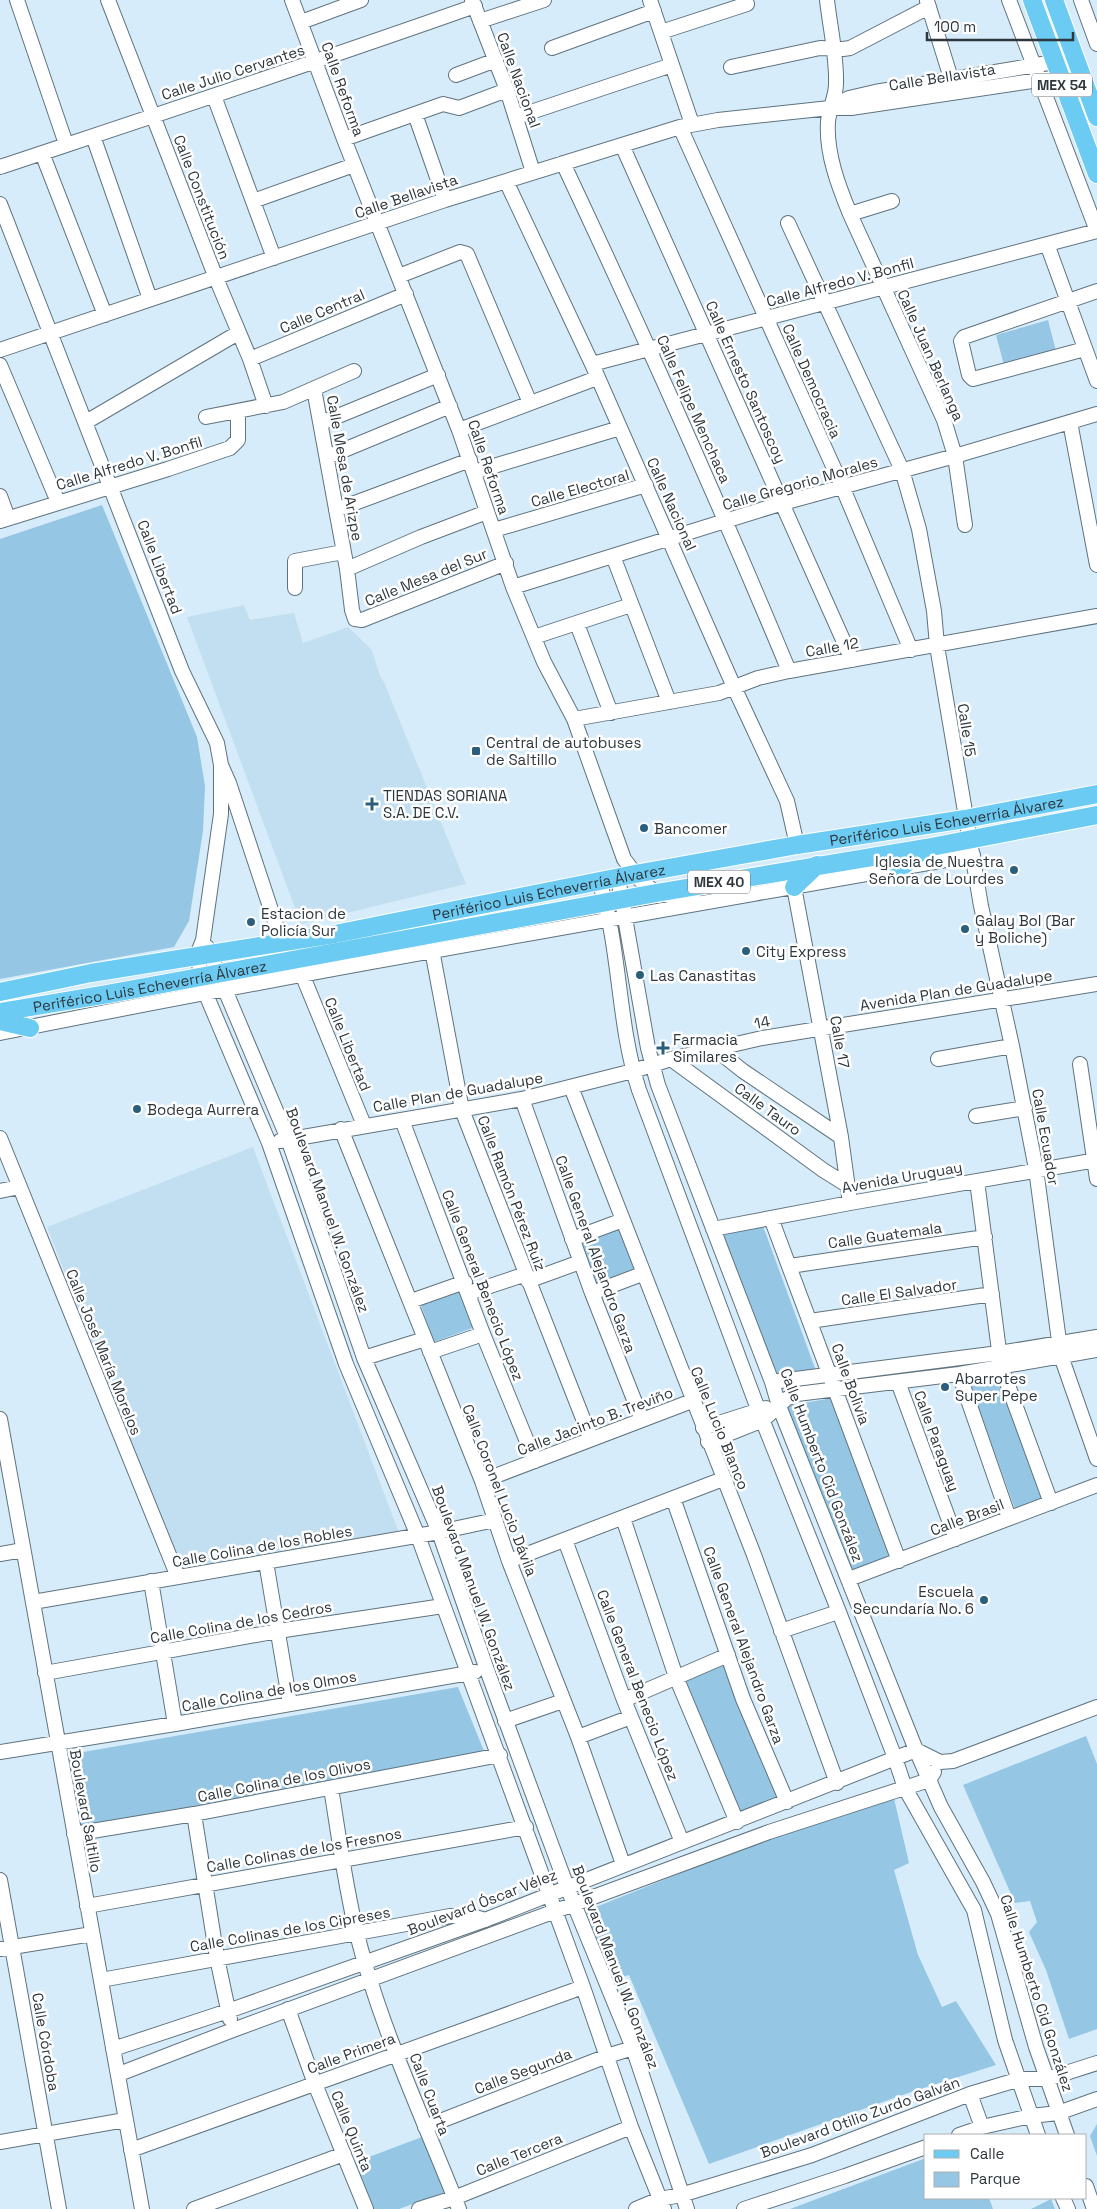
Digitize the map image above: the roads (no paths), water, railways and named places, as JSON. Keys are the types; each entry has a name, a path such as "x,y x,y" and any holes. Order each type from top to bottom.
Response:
{"main road":[{"name":"MEX 54","path":"1032,0 1056,69 1097,174"},
{"name":"MEX 54","path":"1054,0 1097,117"},
{"name":"Periférico Luis Echeverría Álvarez","path":"0,992 203,950 282,943 626,876 797,846 965,820 1097,794"},
{"name":"Periférico Luis Echeverría Álvarez","path":"0,1012 211,983 617,906 656,893 817,865 926,848 971,847 1097,815"},
{"path":"898,868 926,848"},
{"path":"794,887 817,865"},
{"path":"0,1020 30,1028"}],"street":[{"path":"17,0 66,144"},
{"name":"Calle Constitución","path":"108,0 216,278 250,359 266,406"},
{"name":"Calle Reforma","path":"292,0 354,165 450,406 513,587 544,662 574,718 624,859 626,876 656,893 699,903"},
{"path":"301,22 361,0"},
{"path":"480,20 544,0"},
{"name":"Calle Juan Berlanga","path":"827,0 836,83 830,108 828,129 832,163 850,214 937,403 951,440 965,526"},
{"path":"1009,0 1097,231"},
{"path":"1083,0 1097,44"},
{"name":"Calle Julio Cervantes","path":"0,167 316,62 473,3"},
{"name":"Calle Nacional","path":"473,3 507,90 533,172"},
{"path":"661,32 747,4"},
{"path":"731,67 820,48 850,48 928,4 953,86"},
{"path":"552,48 652,6"},
{"name":"Calle Democracia","path":"652,6 672,65 686,125 767,318 842,486 911,650"},
{"path":"456,75 496,60"},
{"path":"516,117 672,65"},
{"name":"Calle Bellavista","path":"953,86 1034,66 1056,69"},
{"name":"Calle Bellavista","path":"0,350 445,200 686,125 830,108 849,98 875,92 1039,79 1056,69"},
{"path":"344,139 443,104 459,108 507,90"},
{"path":"214,96 274,258"},
{"path":"415,114 445,200"},
{"path":"93,136 150,299"},
{"name":"Calle Ernesto Santoscoy","path":"622,145 852,660"},
{"path":"42,153 105,315"},
{"name":"Calle Felipe Menchaca","path":"563,163 650,349 726,521 789,672"},
{"path":"253,201 354,165"},
{"name":"Calle Nacional","path":"506,181 592,364 734,687 787,801 797,846"},
{"path":"850,214 892,201"},
{"name":"Calle Libertad","path":"0,204 112,487 182,671 217,743 221,764 282,943"},
{"name":"Calle 15","path":"788,222 902,470 919,529 934,611 937,646 965,820"},
{"name":"Calle Alfredo V. Bonfil","path":"592,364 1097,231"},
{"path":"1047,244 1097,381"},
{"path":"399,276 460,252 465,252 530,403"},
{"path":"1085,349 973,380 969,375 961,342 964,337 1068,302 1097,290"},
{"name":"Calle Central","path":"250,359 406,294"},
{"path":"86,422 238,333"},
{"path":"0,365 58,502"},
{"path":"206,417 295,399 354,370"},
{"path":"321,423 438,375"},
{"path":"459,430 597,378"},
{"name":"Calle Mesa de Arizpe","path":"314,389 328,457 352,610 358,620"},
{"path":"328,457 450,406"},
{"name":"Calle Alfredo V. Bonfil","path":"4,519 112,487 233,446 239,438 238,412"},
{"name":"Calle Gregorio Morales","path":"513,587 783,503 955,456 1097,414"},
{"path":"1070,422 1097,565"},
{"path":"336,510 472,466 620,428"},
{"name":"Calle Electoral","path":"494,530 646,485"},
{"path":"0,496 4,519"},
{"path":"347,569 421,537 487,512"},
{"name":"Calle Mesa de Arizpe","path":"295,588 295,561 343,552"},
{"path":"613,556 669,702"},
{"name":"Calle Mesa del Sur","path":"358,620 506,563"},
{"path":"534,637 632,605"},
{"name":"Calle 12","path":"574,718 719,693 758,678 1097,616"},
{"path":"577,624 611,713"},
{"name":"Boulevard Manuel W. González","path":"221,764 221,814 203,950 211,983 346,1364 418,1536 584,1987 631,2127 662,2204"},
{"name":"Calle Ecuador","path":"965,820 1036,1169 1060,1349 1097,1459"},
{"path":"617,906 699,903 898,868 971,847"},
{"name":"Calle Humberto Cid González","path":"626,876 617,906 610,919 633,1071 760,1415 895,1758 905,1788 974,1910 1005,2040 1038,2134"},
{"name":"Calle Humberto Cid González","path":"600,881 617,906 652,1065 772,1382 779,1406 916,1750 940,1807 998,1914 1036,2047 1067,2134"},
{"name":"Calle 17","path":"794,887 841,1137 850,1202"},
{"path":"0,1033 30,1028 211,983 302,974 610,919"},
{"name":"Calle Ramón Pérez Ruiz","path":"432,950 462,1110 591,1439"},
{"name":"Calle Libertad","path":"302,974 364,1125"},
{"name":"Boulevard Manuel W. González","path":"211,983 288,1139 364,1358 439,1532 505,1721 567,1887 633,2048 687,2209"},
{"name":"Avenida Plan de Guadalupe","path":"821,1028 1097,984"},
{"name":"14","path":"652,1065 714,1048 821,1028"},
{"path":"938,1059 1012,1046"},
{"path":"714,1048 742,1071 841,1137"},
{"name":"Calle Tauro","path":"671,1059 847,1185"},
{"path":"1080,1064 1096,1160 1097,1178"},
{"name":"Calle Plan de Guadalupe","path":"269,1143 522,1099 652,1065"},
{"name":"Calle Lucio Blanco","path":"571,1087 781,1631 837,1782"},
{"name":"Calle General Alejandro Garza","path":"522,1099 580,1262 642,1420"},
{"path":"976,1116 1025,1108"},
{"name":"Calle General Benecio López","path":"402,1120 483,1334 535,1461"},
{"name":"Calle Coronel Lucio Dávila","path":"341,1129 482,1481 509,1561 578,1737 623,1864"},
{"name":"Calle José María Morelos","path":"0,1138 178,1577"},
{"name":"Avenida Uruguay","path":"688,1224 771,1218 850,1202 1096,1160"},
{"path":"977,1181 1000,1360 1051,1503"},
{"path":"0,1191 20,1187"},
{"name":"Calle Bolivia","path":"771,1218 899,1561"},
{"path":"572,1239 623,1220"},
{"name":"Calle Guatemala","path":"790,1266 985,1237"},
{"path":"411,1301 527,1277 580,1262"},
{"path":"592,1293 642,1274"},
{"name":"Calle El Salvador","path":"810,1321 992,1294"},
{"path":"430,1352 483,1334"},
{"path":"772,1382 1000,1360 1060,1349 1097,1337"},
{"path":"364,1358 425,1338"},
{"path":"1060,1349 1097,1350"},
{"path":"708,1442 779,1406 797,1394 958,1374 1000,1360"},
{"path":"958,1374 1009,1518"},
{"name":"Calle Paraguay","path":"898,1382 956,1539"},
{"name":"Calle Jacinto B. Treviño","path":"482,1481 692,1401"},
{"path":"703,1428 760,1415"},
{"name":"Boulevard Saltillo","path":"0,1419 142,2209"},
{"path":"509,1561 722,1479"},
{"name":"Calle Brasil","path":"849,1579 1097,1485"},
{"name":"Calle General Alejandro Garza","path":"673,1498 743,1699 787,1802"},
{"path":"623,1518 676,1677 737,1822"},
{"name":"Calle Colina de los Robles","path":"34,1602 418,1536 495,1520"},
{"name":"Calle General Benecio López","path":"566,1540 624,1700 682,1842"},
{"path":"0,1554 23,1550"},
{"path":"266,1562 290,1704"},
{"path":"151,1581 175,1724"},
{"name":"Calle Colina de los Cedros","path":"45,1673 278,1631 443,1606"},
{"path":"781,1631 832,1614"},
{"path":"624,1700 728,1655"},
{"name":"Calle Colina de los Olmos","path":"0,1752 487,1670"},
{"path":"505,1721 563,1701"},
{"path":"916,1750 940,1762 953,1761 1096,1712"},
{"path":"578,1737 631,1717"},
{"name":"Boulevard Óscar Vélez","path":"113,2049 228,2011 485,1920 916,1750"},
{"name":"Calle Colina de los Olivos","path":"74,1834 194,1814 500,1755"},
{"path":"119,2074 288,2009 556,1912 769,1832 929,1780 940,1762"},
{"name":"Calle Cuarta","path":"331,1788 357,1934 365,1962 397,2053 456,2203"},
{"path":"762,1812 769,1832"},
{"path":"194,1814 217,1958 233,2030"},
{"name":"Calle Colinas de los Fresnos","path":"87,1906 526,1827"},
{"name":"Calle Córdoba","path":"0,1880 6,1947 59,2209"},
{"name":"Calle Colinas de los Cipreses","path":"101,1980 450,1916 472,1916 485,1920"},
{"path":"6,1947 92,1934"},
{"name":"Calle Primera","path":"130,2150 584,1987"},
{"name":"Calle Quinta","path":"288,2009 315,2084 366,2209"},
{"name":"Calle Segunda","path":"425,2127 607,2056 633,2048"},
{"name":"Boulevard Otilio Zurdo Galván","path":"636,2209 662,2204 681,2195 812,2155 970,2094 1020,2079 1047,2079 1097,2063"},
{"path":"970,2094 982,2127"},
{"path":"962,2134 982,2127 1031,2116 1058,2114 1097,2099"},
{"path":"0,2142 125,2120"},
{"name":"Calle Tercera","path":"419,2209 456,2203 631,2127"},
{"path":"744,2209 924,2148"},
{"path":"194,2209 344,2154"},
{"path":"1087,2189 1094,2209"}],"place":[{"name":"Central de autobuses de Saltillo","path":"476,751"},
{"name":"TIENDAS SORIANA S.A. DE C.V.","path":"372,804"},
{"name":"Bancomer","path":"644,828"},
{"name":"Iglesia de Nuestra Señora de Lourdes","path":"1014,870"},
{"name":"Estacion de Policía Sur","path":"251,922"},
{"name":"Galay Bol (Bar y Boliche)","path":"965,929"},
{"name":"City Express","path":"746,951"},
{"name":"Las Canastitas","path":"640,975"},
{"name":"Farmacia Similares","path":"663,1048"},
{"name":"Bodega Aurrera","path":"137,1109"},
{"name":"Abarrotes Super Pepe","path":"945,1387"},
{"name":"Escuela Secundaría No. 6","path":"984,1600"}]}
